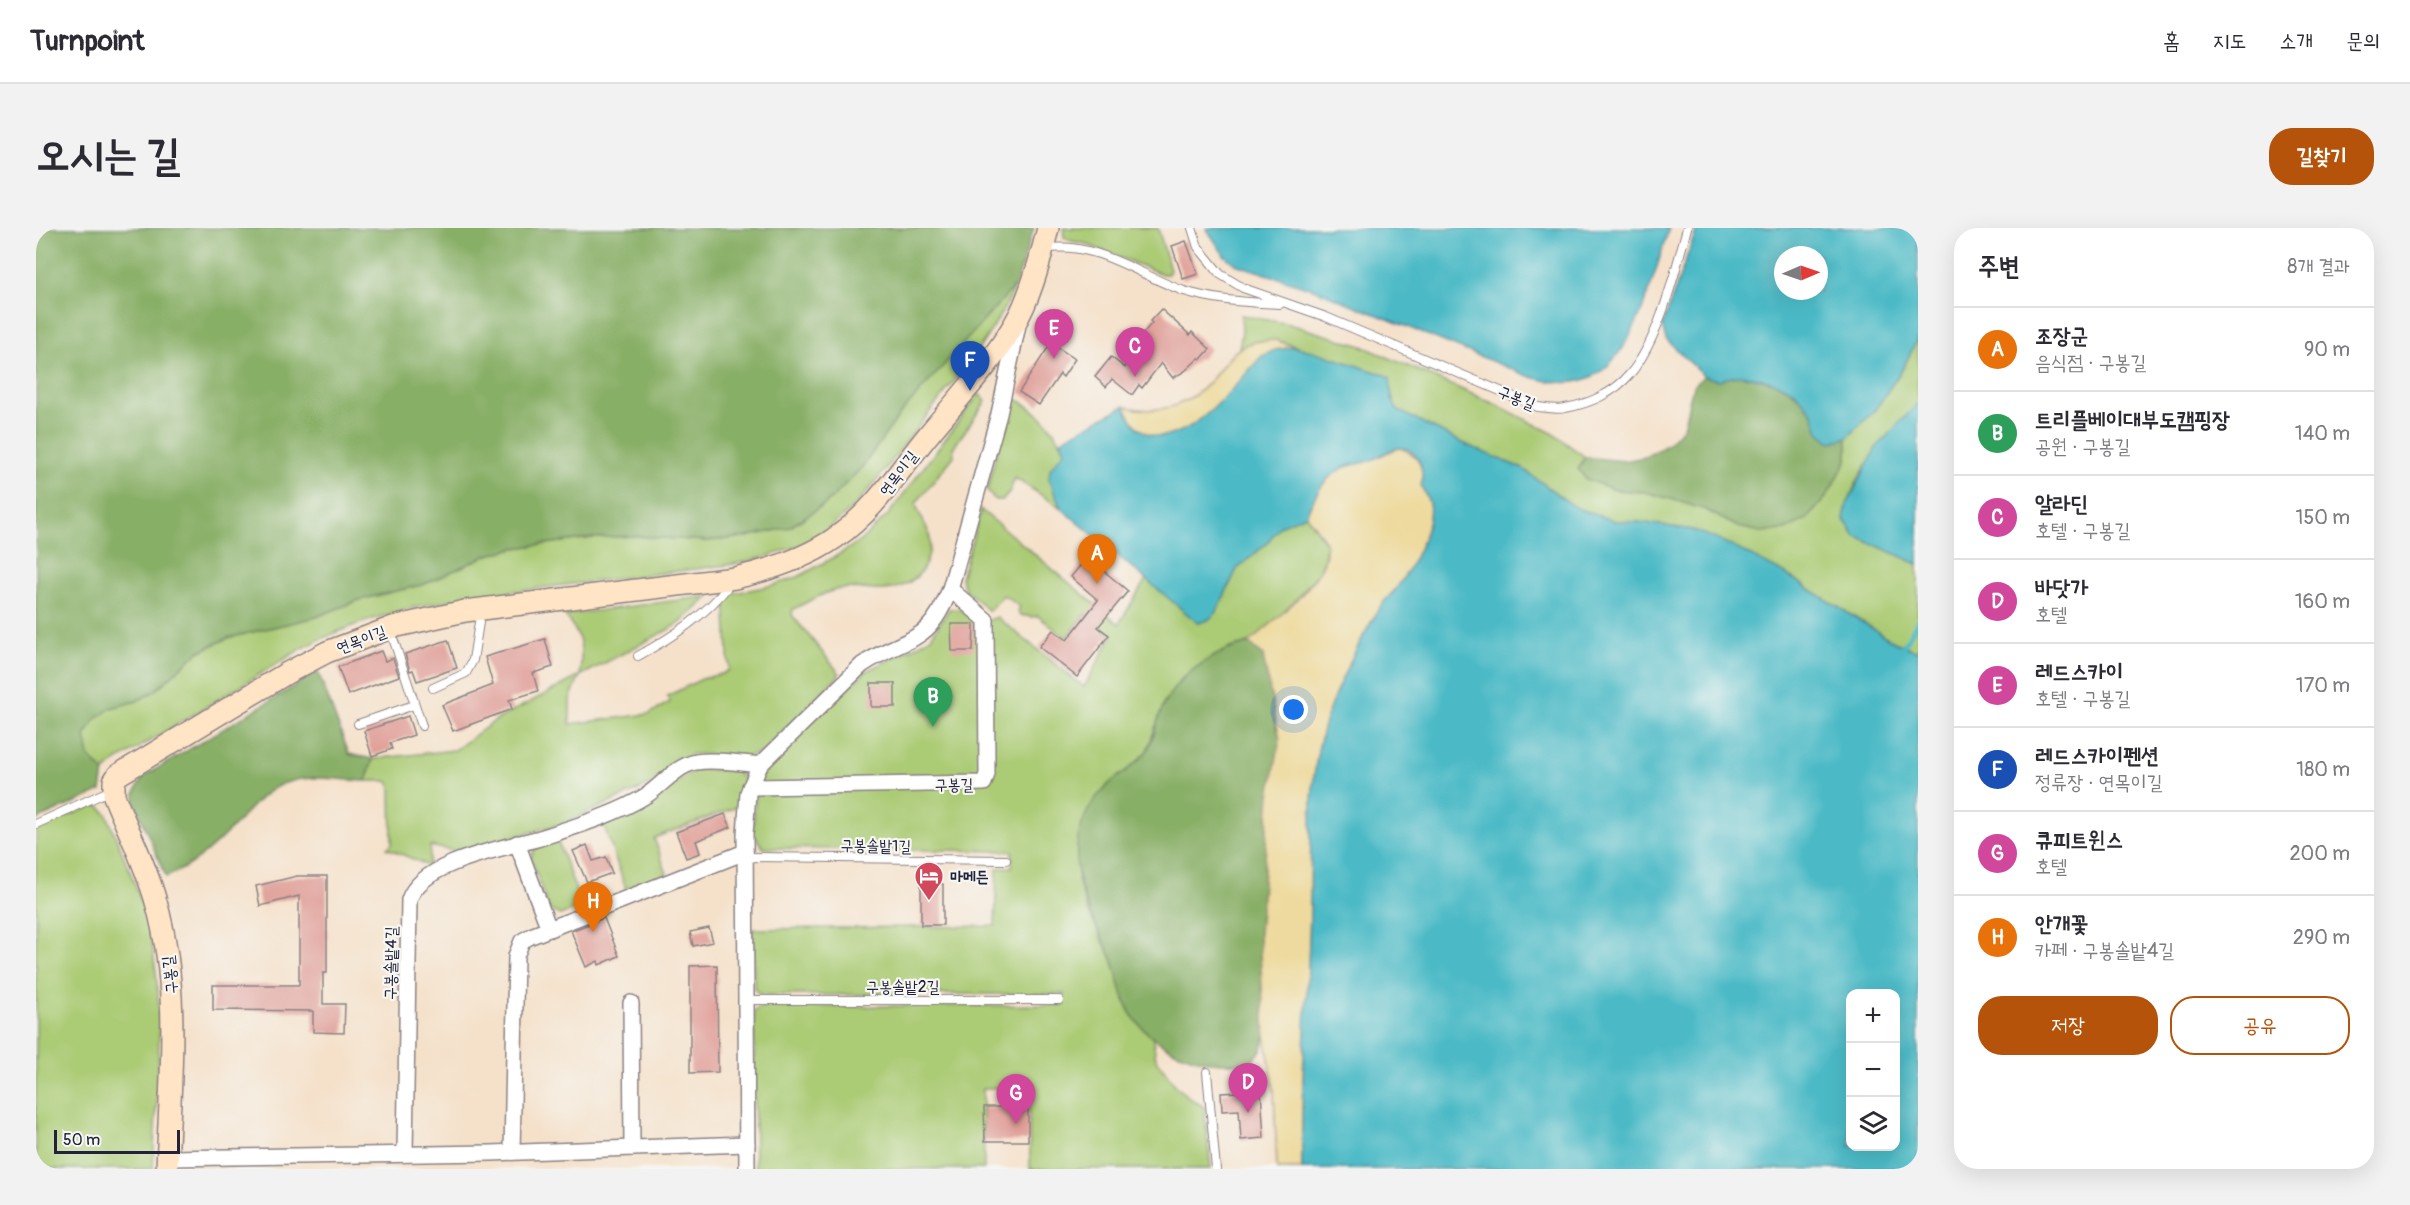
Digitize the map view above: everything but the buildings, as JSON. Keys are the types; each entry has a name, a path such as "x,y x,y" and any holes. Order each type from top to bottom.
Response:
{"street":[{"path":"747,1169 745,854 750,787 759,765 862,665 924,633 942,610 950,590 1004,396 1020,315 1043,249 1047,228"},
{"name":"연목이길","path":"113,789 114,781 124,769 287,673 327,652 389,628 421,619 482,608 735,578 777,568 796,560 834,539 862,517 986,363 1020,315"},
{"name":"구봉길","path":"750,787 984,783 987,774 986,620 950,590"},
{"name":"구봉솔밭4길","path":"405,1154 409,900 411,892 419,883 455,862 540,838 616,810 646,796 681,769 695,762 759,765"},
{"name":"구봉길","path":"113,789 156,901 170,970 173,1012 168,1163"},
{"path":"517,843 549,929"},
{"path":"512,1152 518,948 522,941 745,854"},
{"path":"631,1003 632,1148"},
{"path":"168,1163 747,1144"}],"lane":[{"name":"구봉길","path":"1191,228 1198,247 1220,274 1243,288 1419,355 1538,407 1563,409 1584,404 1607,394 1629,375 1647,347 1666,298 1687,228"},
{"name":"구봉길","path":"1043,249 1057,247 1090,251 1118,261 1181,290 1203,296 1239,302 1289,304"},
{"path":"638,656 681,631 700,616 717,601 735,578"},
{"path":"433,688 466,673 473,660 482,608"},
{"path":"389,628 422,726"},
{"path":"358,724 414,705"},
{"path":"36,824 113,789"},
{"name":"구봉솔밭1길","path":"745,854 1006,860"},
{"name":"구봉솔밭2길","path":"746,999 1059,1000"},
{"path":"1207,1072 1216,1169"}],"green space":[{"path":"36,228 1034,228 1016,284 900,414 862,467 828,502 790,527 746,537 707,541 634,536 592,538 514,548 485,556 425,584 359,600 316,617 228,638 198,652 155,691 137,701 111,708 96,719 85,736 89,757 104,772 101,791 36,820"},
{"path":"1063,228 1158,228 1170,270 1168,274 1162,274 1083,243 1071,241 1064,237"},
{"path":"1016,284 1007,304 984,341 863,497 837,521 812,539 777,553 728,565 475,596 385,615 342,630 301,649 115,762 104,772 89,757 85,736 95,719 111,708 137,701 155,691 198,652 228,638 316,617 359,600 425,584 485,556 514,548 592,538 634,536 707,541 746,537 790,527 828,502 862,467 900,414"},
{"path":"1241,315 1289,324 1362,346 1497,405 1552,433 1585,457 1578,469 1615,490 1645,492 1671,499 1706,510 1738,527 1785,530 1807,519 1827,496 1847,460 1847,438 1875,410 1903,368 1918,338 1918,405 1872,457 1855,486 1844,519 1855,536 1918,564 1918,651 1894,642 1784,573 1693,530 1615,521 1576,508 1523,469 1469,446 1397,410 1385,375 1276,340 1256,341 1239,348 1242,332"},
{"path":"1740,375 1761,379 1789,389 1805,403 1815,417 1820,430 1831,442 1847,438 1847,460 1827,496 1807,519 1785,530 1760,532 1738,527 1706,510 1671,499 1645,492 1615,490 1586,479 1578,469 1585,457 1624,461 1645,457 1667,445 1683,428 1693,386 1704,376 1718,380"},
{"path":"979,394 986,401 953,448 954,456 916,503 930,541 927,561 917,576 910,582 892,589 845,588 834,590 793,609 792,615 840,674 764,751 750,756 692,754 647,786 564,823 459,852 430,846 429,866 387,848 392,844 391,786 387,781 366,781 373,759 455,750 496,720 580,676 570,699 570,724 649,714 670,702 667,696 704,678 729,670 725,595 774,585 798,577 859,542 888,515"},
{"path":"1010,396 1043,418 1061,442 1065,451 1050,469 1053,490 1061,508 1015,478 1009,493 1003,500 995,500 987,491"},
{"path":"981,510 1119,624 1146,579 1198,623 1216,613 1237,569 1266,544 1281,525 1306,515 1326,544 1324,560 1318,573 1291,606 1249,643 1230,648 1181,679 1164,703 1147,751 1130,769 1108,785 1078,880 1087,909 1112,959 1131,1013 1153,1039 1156,1059 1176,1086 1204,1107 1211,1169 1030,1169 1029,1087 983,1088 984,1169 755,1169 754,1012 759,1007 1064,1005 1064,994 764,995 758,993 754,988 753,929 995,926 997,868 1012,867 1012,851 763,848 753,833 757,788 762,774 772,760 866,671 931,637 949,609 959,609 979,624 997,617 1084,687 1112,636 1086,614 1066,638 1038,616 1020,615 1018,611 1020,607 1003,595 989,611 965,589 961,578"},
{"path":"710,596 679,624 580,676 580,644 565,615"},
{"path":"1249,643 1263,656 1270,684 1273,714 1280,739 1270,795 1259,934 1265,1035 1262,1050 1251,1062 1217,1063 1184,1055 1169,1048 1142,1028 1131,1014 1124,1000 1113,961 1090,913 1080,885 1078,839 1085,816 1098,796 1146,752 1162,709 1177,685 1186,675 1210,658"},
{"path":"318,672 349,754 373,759 366,781 310,778 283,784 260,798 203,855 166,877 135,803 135,793 143,777"},
{"path":"696,769 736,771 744,780 742,805 654,838 667,874 626,889 603,823 645,805"},
{"path":"93,806 100,806 107,815 130,872 141,901 154,960 158,990 159,1050 153,1169 36,1169 36,829"},
{"path":"557,839 582,907 560,915 549,910 531,858 535,847"}],"sand":[{"path":"1276,340 1294,347 1275,350 1262,356 1207,414 1173,434 1156,436 1140,429 1124,406 1149,410 1183,402 1203,388 1240,348 1262,341"},
{"path":"1400,448 1412,454 1419,463 1422,474 1421,487 1427,496 1430,512 1425,534 1409,569 1380,607 1352,658 1333,699 1321,737 1313,785 1302,1104 1302,1169 1277,1169 1274,1090 1265,1035 1259,934 1270,795 1280,739 1263,656 1249,643 1299,597 1321,569 1326,555 1325,542 1306,515 1322,486 1333,474 1347,465 1370,461"}],"water":[{"path":"1206,228 1669,228 1641,313 1619,353 1605,368 1589,378 1567,383 1531,377 1316,290 1235,264 1224,255"},
{"path":"1697,228 1918,228 1918,338 1903,368 1875,410 1847,438 1831,442 1819,432 1813,413 1793,390 1768,380 1740,375 1718,380 1704,376 1666,339 1662,327"},
{"path":"1294,347 1385,375 1390,378 1392,399 1397,410 1469,446 1523,469 1576,508 1615,521 1693,530 1726,543 1784,573 1894,642 1918,651 1918,1169 1302,1169 1302,1104 1312,810 1316,761 1328,713 1345,672 1380,607 1409,569 1425,534 1430,512 1428,499 1421,486 1422,474 1419,461 1411,452 1399,448 1369,461 1346,467 1331,476 1319,489 1306,515 1281,525 1266,544 1237,569 1216,613 1208,620 1198,623 1061,508 1049,479 1050,469 1065,451 1061,440 1124,406 1140,429 1156,436 1173,434 1207,414 1262,356 1275,350"},
{"path":"1918,403 1918,564 1855,536 1844,519 1847,504 1876,448"}],"waterway":[{"path":"1904,646 1918,620"}],"place":[{"name":"레드스카이","path":"1054,359"},
{"name":"알라딘","path":"1135,377"},
{"name":"레드스카이펜션","path":"970,391"},
{"name":"조장군","path":"1097,584"},
{"name":"트리플베이대부도캠핑장","path":"933,727"},
{"name":"마메든","path":"929,902"},
{"name":"안개꽃","path":"593,932"},
{"name":"바닷가","path":"1248,1113"},
{"name":"큐피트윈스","path":"1016,1124"}]}
